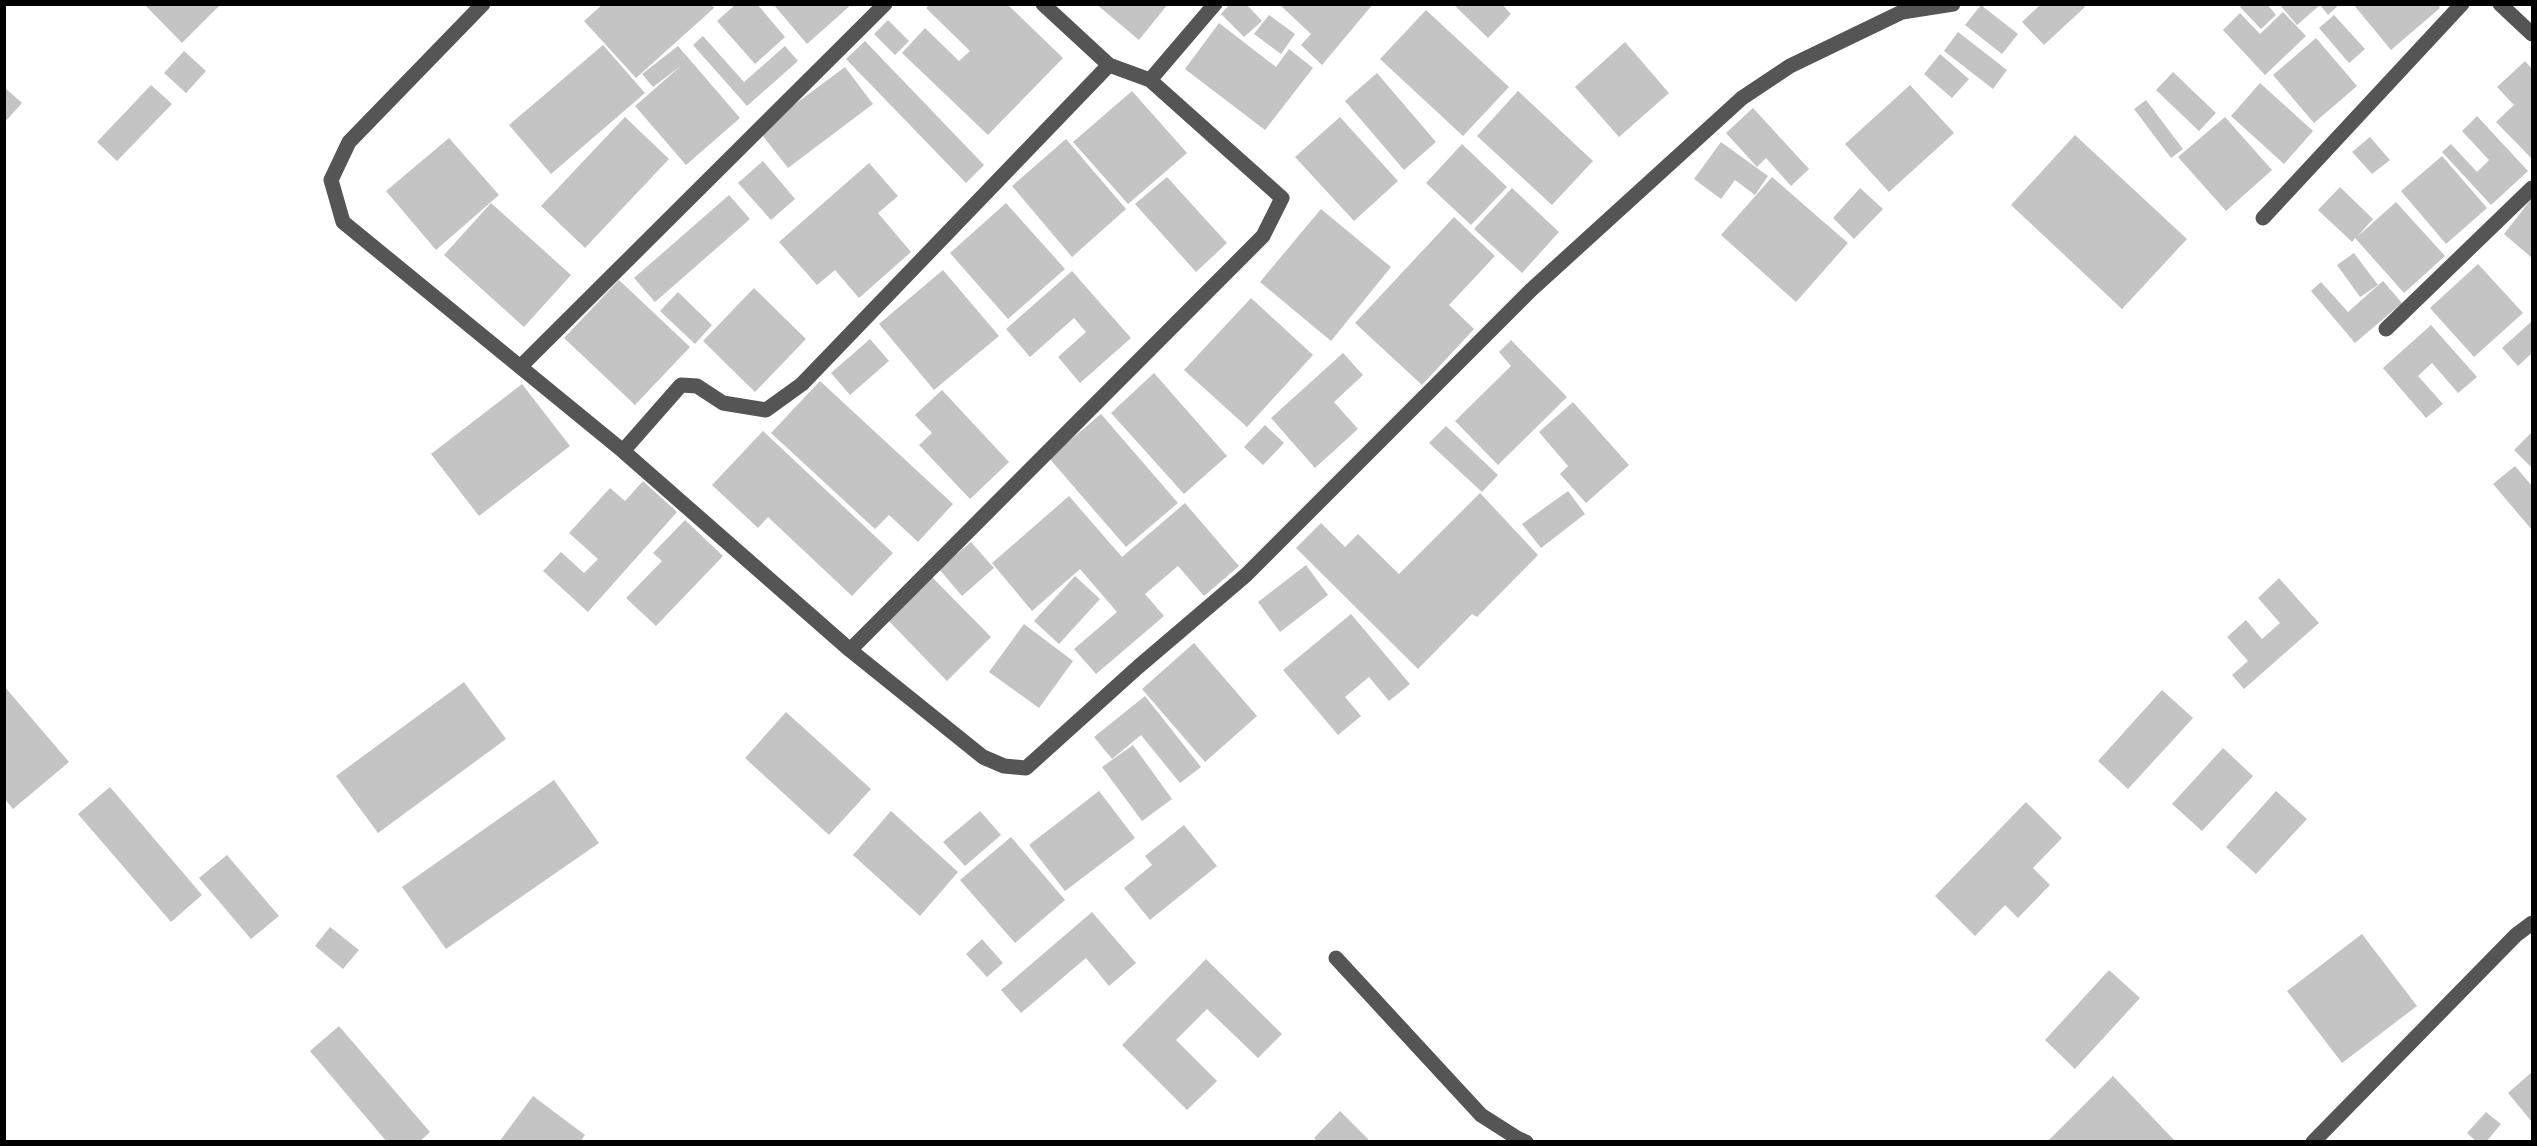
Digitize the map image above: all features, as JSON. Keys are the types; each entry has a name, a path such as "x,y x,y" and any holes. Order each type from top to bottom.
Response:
{"street":[{"path":"483,4 349,142 331,180 343,222 622,451 850,650 983,757 1004,766 1026,768 1138,667 1246,575 1531,290 1742,98 1790,66 1898,8 1953,4"},
{"path":"520,367 885,4"},
{"path":"850,650 1263,236 1282,198 1150,80 1109,65 1043,4"},
{"path":"1150,80 1215,4"},
{"path":"2263,218 2462,4"},
{"path":"2500,4 2532,34"},
{"path":"622,451 681,385 697,386 723,403 766,410 784,399 802,384 1109,65"},
{"path":"2386,329 2532,188"},
{"path":"2313,1142 2516,935 2532,923"},
{"path":"1336,958 1481,1115 1526,1142"}],"building":[{"path":"144,4 221,4 182,43"},
{"path":"603,4 711,4 714,8 636,78 584,21"},
{"path":"736,4 757,4 785,37 755,64 717,21"},
{"path":"773,4 852,4 807,44"},
{"path":"930,4 1007,4 1063,58 988,135 902,53 925,28 959,61 970,51 926,8"},
{"path":"1096,4 1168,4 1139,40"},
{"path":"1230,4 1246,4 1262,21 1244,37 1221,14"},
{"path":"1279,4 1373,4 1322,65 1301,45 1311,34"},
{"path":"1453,4 1502,4 1511,14 1488,38"},
{"path":"2041,4 2083,4 2085,7 2044,45 2022,22"},
{"path":"2243,4 2267,4 2276,15 2261,29 2240,7"},
{"path":"2279,4 2340,4 2328,15 2320,5 2297,25"},
{"path":"2353,4 2438,4 2440,8 2391,50"},
{"path":"1981,5 2018,34 2002,54 1965,25"},
{"path":"1426,10 1509,87 1463,136 1380,59"},
{"path":"2283,12 2306,36 2265,75 2223,30 2240,13 2260,34"},
{"path":"1269,15 1295,34 1281,54 1254,34"},
{"path":"2334,15 2365,49 2349,63 2319,28"},
{"path":"888,20 909,41 895,55 874,34"},
{"path":"1219,23 1276,67 1289,49 1313,68 1265,130 1185,69"},
{"path":"1958,32 2007,70 1993,89 1944,51"},
{"path":"703,36 744,82 785,46 798,61 747,106 693,45"},
{"path":"2316,38 2357,86 2314,123 2273,75"},
{"path":"865,41 984,165 966,183 846,59"},
{"path":"1625,42 1669,93 1619,137 1575,87"},
{"path":"603,45 645,93 551,174 509,125"},
{"path":"678,46 740,118 686,165 635,106 682,65 653,87 642,74"},
{"path":"184,51 206,71 186,93 164,73"},
{"path":"1940,54 1969,79 1952,98 1924,74"},
{"path":"2525,61 2532,69 2532,159 2496,122 2514,105 2497,87"},
{"path":"845,67 873,104 788,168 759,131"},
{"path":"2173,72 2216,113 2199,131 2156,90"},
{"path":"1377,73 1436,142 1404,170 1345,101"},
{"path":"2260,83 2313,131 2284,164 2231,116"},
{"path":"151,85 172,104 117,161 97,142"},
{"path":"1910,85 1954,133 1889,192 1845,144"},
{"path":"4,87 22,103 4,123"},
{"path":"1132,91 1187,153 1128,204 1073,142"},
{"path":"1518,91 1593,161 1552,205 1477,136"},
{"path":"2146,100 2183,149 2171,158 2134,109"},
{"path":"1753,108 1809,169 1791,186 1766,158 1757,167 1726,133"},
{"path":"2477,116 2528,171 2491,205 2442,152 2451,144 2477,172 2489,160 2462,131"},
{"path":"625,117 669,159 585,248 541,206"},
{"path":"1340,117 1398,181 1354,221 1295,157"},
{"path":"2225,117 2272,170 2226,211 2178,157"},
{"path":"2075,135 2187,239 2122,309 2011,205"},
{"path":"2370,137 2390,160 2372,174 2352,152"},
{"path":"449,138 499,195 436,250 386,191"},
{"path":"1066,139 1126,209 1072,257 1012,186"},
{"path":"1721,142 1768,176 1755,195 1735,180 1721,199 1694,179"},
{"path":"1462,144 1507,187 1471,225 1426,183"},
{"path":"2442,156 2487,208 2446,244 2401,191"},
{"path":"763,161 795,199 771,220 738,183"},
{"path":"869,163 898,196 878,213 911,252 859,298 835,270 817,285 779,242"},
{"path":"1167,177 1227,243 1196,272 1135,204"},
{"path":"1772,177 1848,243 1796,302 1721,235"},
{"path":"2340,187 2373,219 2357,237 2396,202 2445,256 2404,293 2355,238 2352,242 2318,210"},
{"path":"1512,188 1559,232 1522,273 1474,229"},
{"path":"1860,188 1883,209 1854,239 1833,218"},
{"path":"729,195 750,219 655,302 634,278"},
{"path":"2532,198 2532,258 2504,234"},
{"path":"491,203 571,275 524,327 444,255"},
{"path":"1006,203 1065,269 1008,319 950,253"},
{"path":"1321,209 1391,267 1331,341 1260,282"},
{"path":"1454,217 1495,256 1449,305 1474,329 1422,385 1355,323"},
{"path":"2354,253 2378,285 2360,297 2337,265"},
{"path":"2478,264 2523,313 2474,357 2430,308"},
{"path":"943,270 999,336 934,390 879,324"},
{"path":"1072,271 1131,338 1080,383 1058,357 1086,332 1074,318 1030,357 1006,329"},
{"path":"619,280 690,347 635,405 564,338"},
{"path":"2383,281 2402,303 2355,343 2311,291 2321,282 2348,312"},
{"path":"754,288 806,339 755,392 703,341"},
{"path":"678,292 712,325 695,344 660,311"},
{"path":"1251,298 1313,355 1247,427 1184,370"},
{"path":"2532,321 2532,353 2518,366 2502,348"},
{"path":"2431,325 2477,377 2458,393 2432,363 2418,376 2443,404 2426,418 2383,368"},
{"path":"870,339 889,361 850,395 831,373"},
{"path":"1511,340 1567,397 1498,465 1455,421 1511,366 1499,352"},
{"path":"1343,353 1363,375 1334,402 1358,429 1315,468 1271,418"},
{"path":"1154,373 1227,456 1184,494 1111,413"},
{"path":"820,381 953,504 918,542 889,515 875,529 771,433"},
{"path":"522,384 570,446 479,516 431,454"},
{"path":"942,390 1009,462 970,499 919,445 932,433 915,415"},
{"path":"1573,402 1629,465 1586,503 1560,474 1568,466 1539,432"},
{"path":"1101,414 1178,503 1126,547 1049,458"},
{"path":"1265,425 1284,443 1263,465 1244,447"},
{"path":"1446,426 1498,475 1482,492 1429,443"},
{"path":"763,431 893,553 852,596 768,517 758,528 712,485"},
{"path":"2532,432 2532,468 2514,450"},
{"path":"2515,466 2532,486 2532,530 2493,484"},
{"path":"643,481 677,512 588,612 543,571 561,552 584,573 598,559 569,533 610,488 625,501"},
{"path":"1568,491 1585,514 1541,548 1522,524"},
{"path":"1480,493 1538,555 1477,617 1472,614 1418,669 1296,548 1321,523 1345,547 1358,534 1399,574"},
{"path":"1069,496 1122,557 1185,503 1239,566 1204,596 1178,566 1145,594 1164,616 1096,674 1074,649 1117,612 1080,569 1032,611 992,563"},
{"path":"685,520 723,556 656,626 626,598 662,561 653,553"},
{"path":"971,542 994,568 962,596 939,569"},
{"path":"1306,565 1328,595 1280,632 1258,602"},
{"path":"929,574 991,637 947,681 885,617"},
{"path":"1075,576 1100,599 1059,644 1034,621"},
{"path":"2279,578 2319,623 2244,689 2232,675 2248,661 2227,637 2246,620 2262,639 2280,623 2258,598"},
{"path":"1351,614 1410,684 1389,701 1369,677 1345,697 1361,716 1338,735 1283,670"},
{"path":"1024,624 1073,661 1039,708 989,672"},
{"path":"1194,643 1257,716 1205,762 1142,689"},
{"path":"464,682 506,739 378,833 336,776"},
{"path":"4,686 69,762 13,809 4,798"},
{"path":"2162,690 2193,718 2128,789 2098,761"},
{"path":"1145,696 1201,767 1180,783 1141,735 1112,759 1094,737"},
{"path":"786,712 871,789 829,835 745,758"},
{"path":"1133,745 1172,799 1142,821 1102,767"},
{"path":"2223,748 2253,776 2202,831 2172,804"},
{"path":"554,780 599,843 446,949 402,887"},
{"path":"110,787 202,895 171,922 78,814"},
{"path":"1099,791 1135,838 1065,891 1029,845"},
{"path":"2276,791 2307,819 2256,874 2226,847"},
{"path":"2026,802 2062,838 2033,868 2050,885 2018,918 2005,905 1975,936 1935,896"},
{"path":"891,811 958,872 920,916 853,855"},
{"path":"980,811 1001,835 965,866 943,842"},
{"path":"1184,825 1217,866 1150,920 1124,888 1152,865 1145,856"},
{"path":"1011,837 1065,900 1015,943 960,880"},
{"path":"227,855 279,916 251,939 199,878"},
{"path":"1092,912 1136,963 1109,986 1086,958 1021,1013 1001,990"},
{"path":"330,927 359,950 343,969 315,946"},
{"path":"2362,934 2417,1006 2342,1063 2287,991"},
{"path":"982,939 1003,963 987,977 966,954"},
{"path":"1206,959 1282,1034 1258,1058 1207,1009 1176,1040 1217,1081 1187,1110 1122,1045"},
{"path":"2109,970 2140,998 2075,1069 2045,1040"},
{"path":"339,1026 430,1132 419,1142 387,1142 310,1051"},
{"path":"2532,1072 2532,1122 2508,1093"},
{"path":"2113,1076 2176,1142 2047,1142"},
{"path":"533,1096 585,1135 580,1142 499,1142"},
{"path":"1340,1111 1369,1140 1367,1142 1318,1142 1314,1138"},
{"path":"2486,1112 2501,1124 2486,1142 2477,1142 2467,1133"}]}
